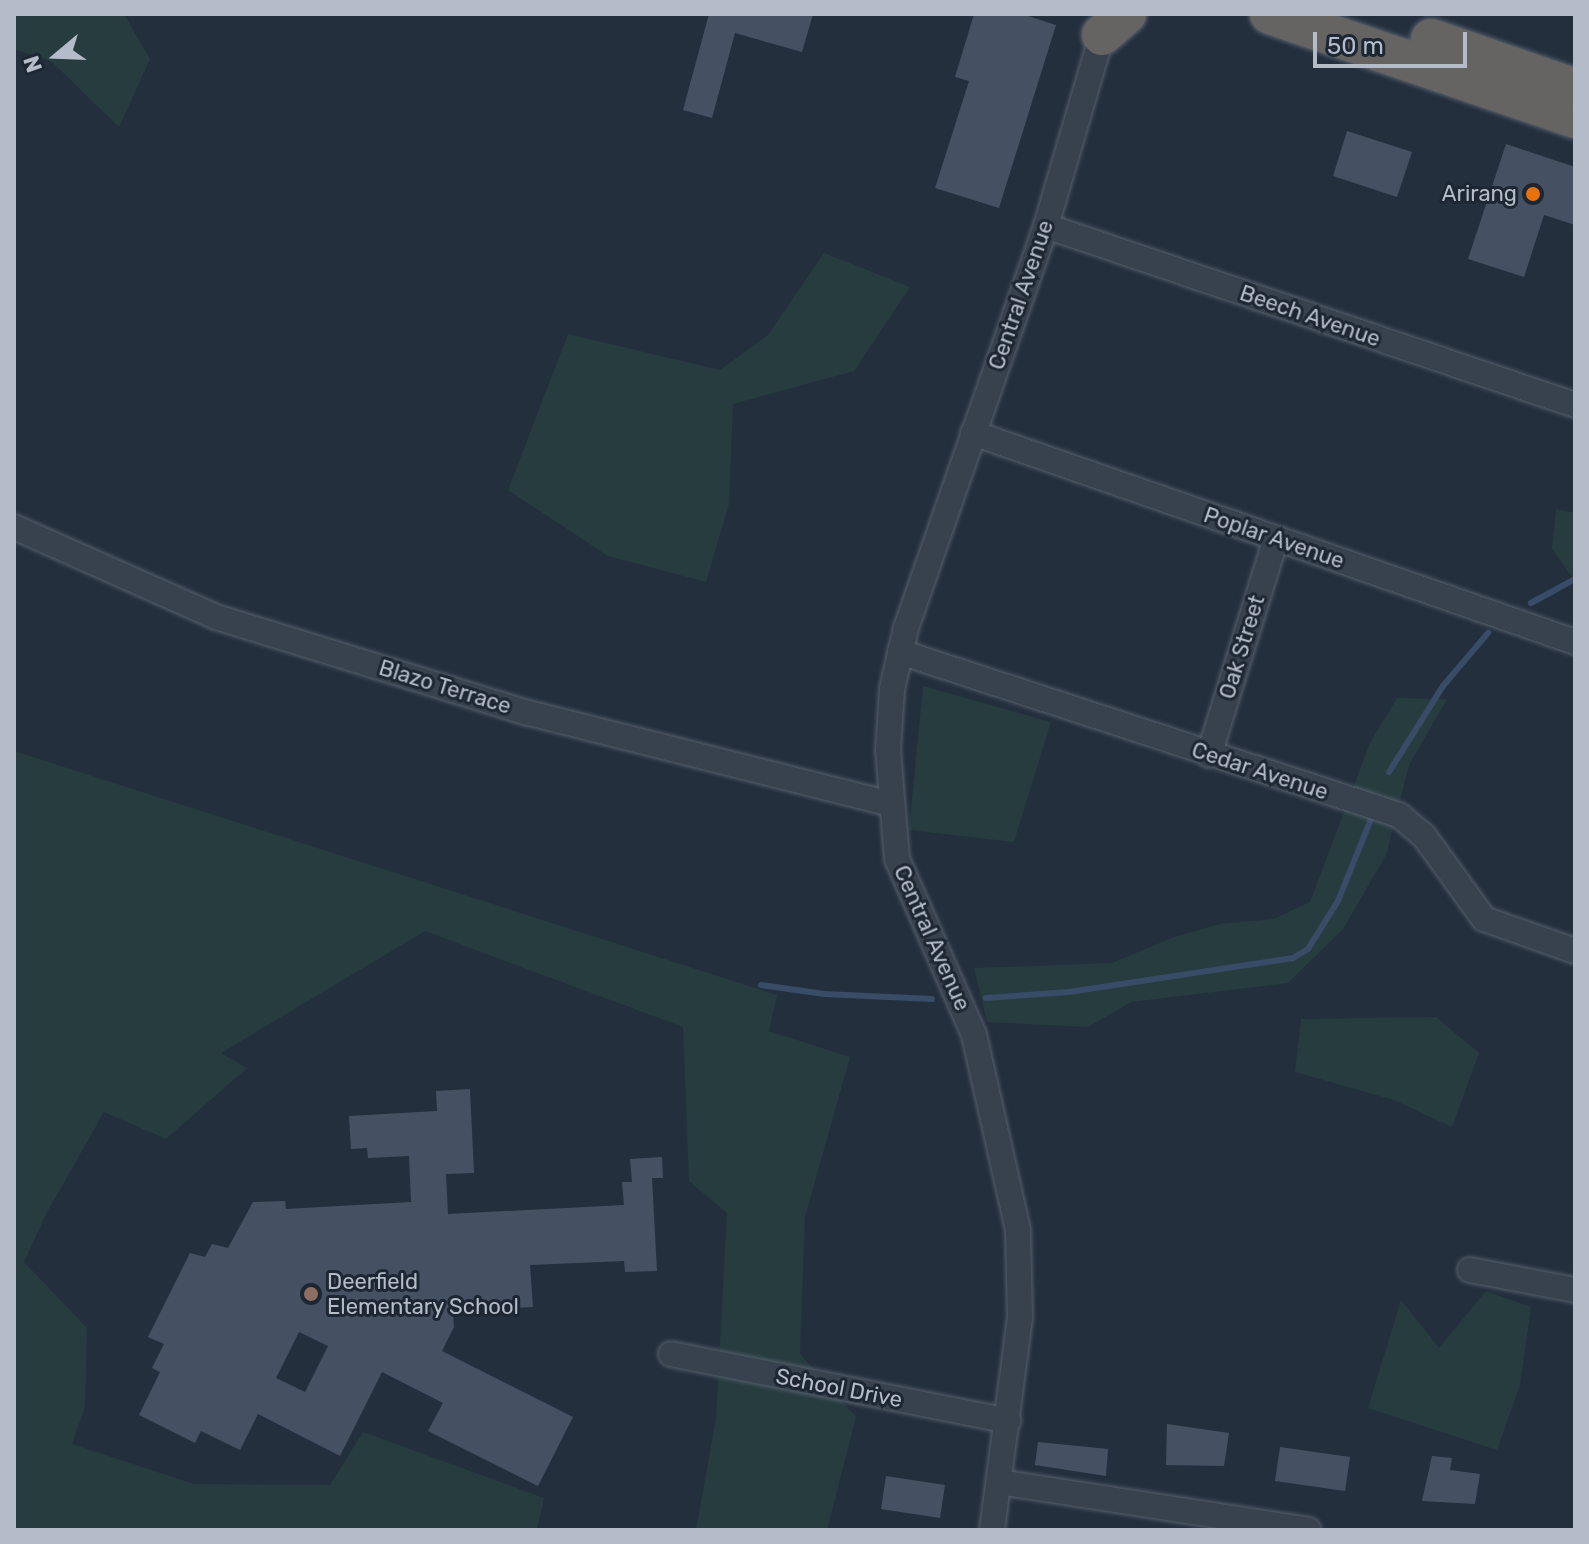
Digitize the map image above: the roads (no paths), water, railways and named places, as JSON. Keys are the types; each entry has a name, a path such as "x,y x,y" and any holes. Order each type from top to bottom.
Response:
{"highway":[{"path":"1270,14 1575,118"},
{"path":"1356,14 1575,89"}],"street":[{"name":"Central Avenue","path":"992,1530 1020,1318 1018,1230 974,1035 959,992 909,895 897,859 890,804 888,750 900,652 1046,226 1110,21"},
{"name":"Beech Avenue","path":"1046,226 1575,405"},
{"name":"Poplar Avenue","path":"973,433 1575,642"},
{"name":"Blazo Terrace","path":"14,527 216,617 529,713 890,804"},
{"name":"Oak Street","path":"1209,755 1276,539"},
{"name":"Cedar Avenue","path":"900,652 1399,815 1424,836 1484,919 1575,951"},
{"path":"1470,1270 1575,1290"},
{"name":"School Drive","path":"671,1354 1008,1421"},
{"path":"999,1482 1308,1530"}],"waterway":[{"path":"1531,603 1575,579"},
{"path":"1389,772 1443,686 1488,633"},
{"path":"986,998 1069,992 1293,958 1308,949 1338,901 1371,819"},
{"path":"761,985 824,994 932,999"}],"place":[{"name":"Arirang","path":"1533,194"},
{"name":"Deerfield Elementary School","path":"311,1294"}]}
